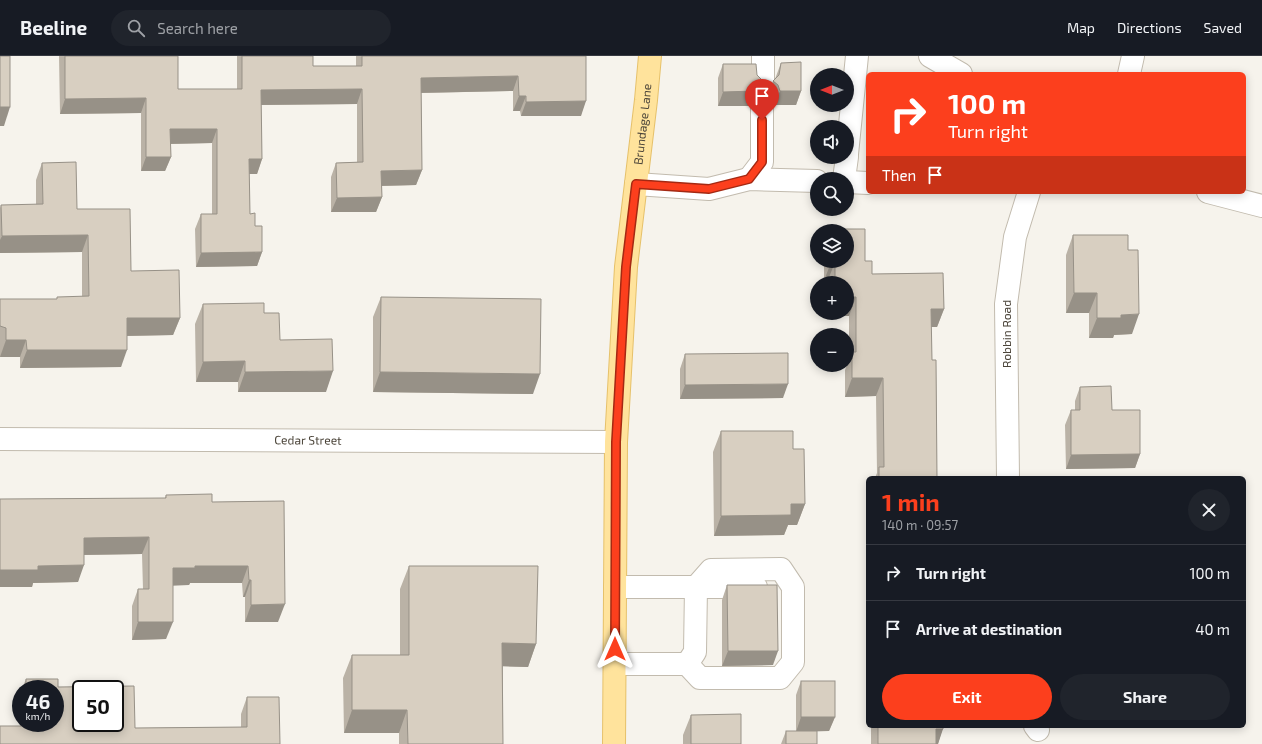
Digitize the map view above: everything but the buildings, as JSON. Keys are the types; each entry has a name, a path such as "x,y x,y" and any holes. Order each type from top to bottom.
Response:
{"main road":[{"name":"Brundage Lane","path":"614,744 616,442 626,267 650,56"}],"street":[{"path":"763,84 764,56"},
{"path":"850,120 857,56"},
{"path":"930,56 957,72"},
{"path":"1129,72 1133,56"},
{"path":"749,179 762,162 762,106"},
{"path":"636,184 709,189 749,179 810,181"},
{"path":"854,182 866,183"},
{"name":"Robbin Road","path":"1008,476 1006,304 1015,237 1028,194"},
{"path":"1216,194 1262,206"},
{"name":"Cedar Street","path":"0,439 616,442"},
{"path":"615,587 793,587 793,662 780,678 700,678 687,664 615,664"},
{"path":"687,664 695,652 696,587"}],"route":[{"path":"615,649 616,442 626,267 636,184 709,189 749,179 762,162 762,120"}]}
